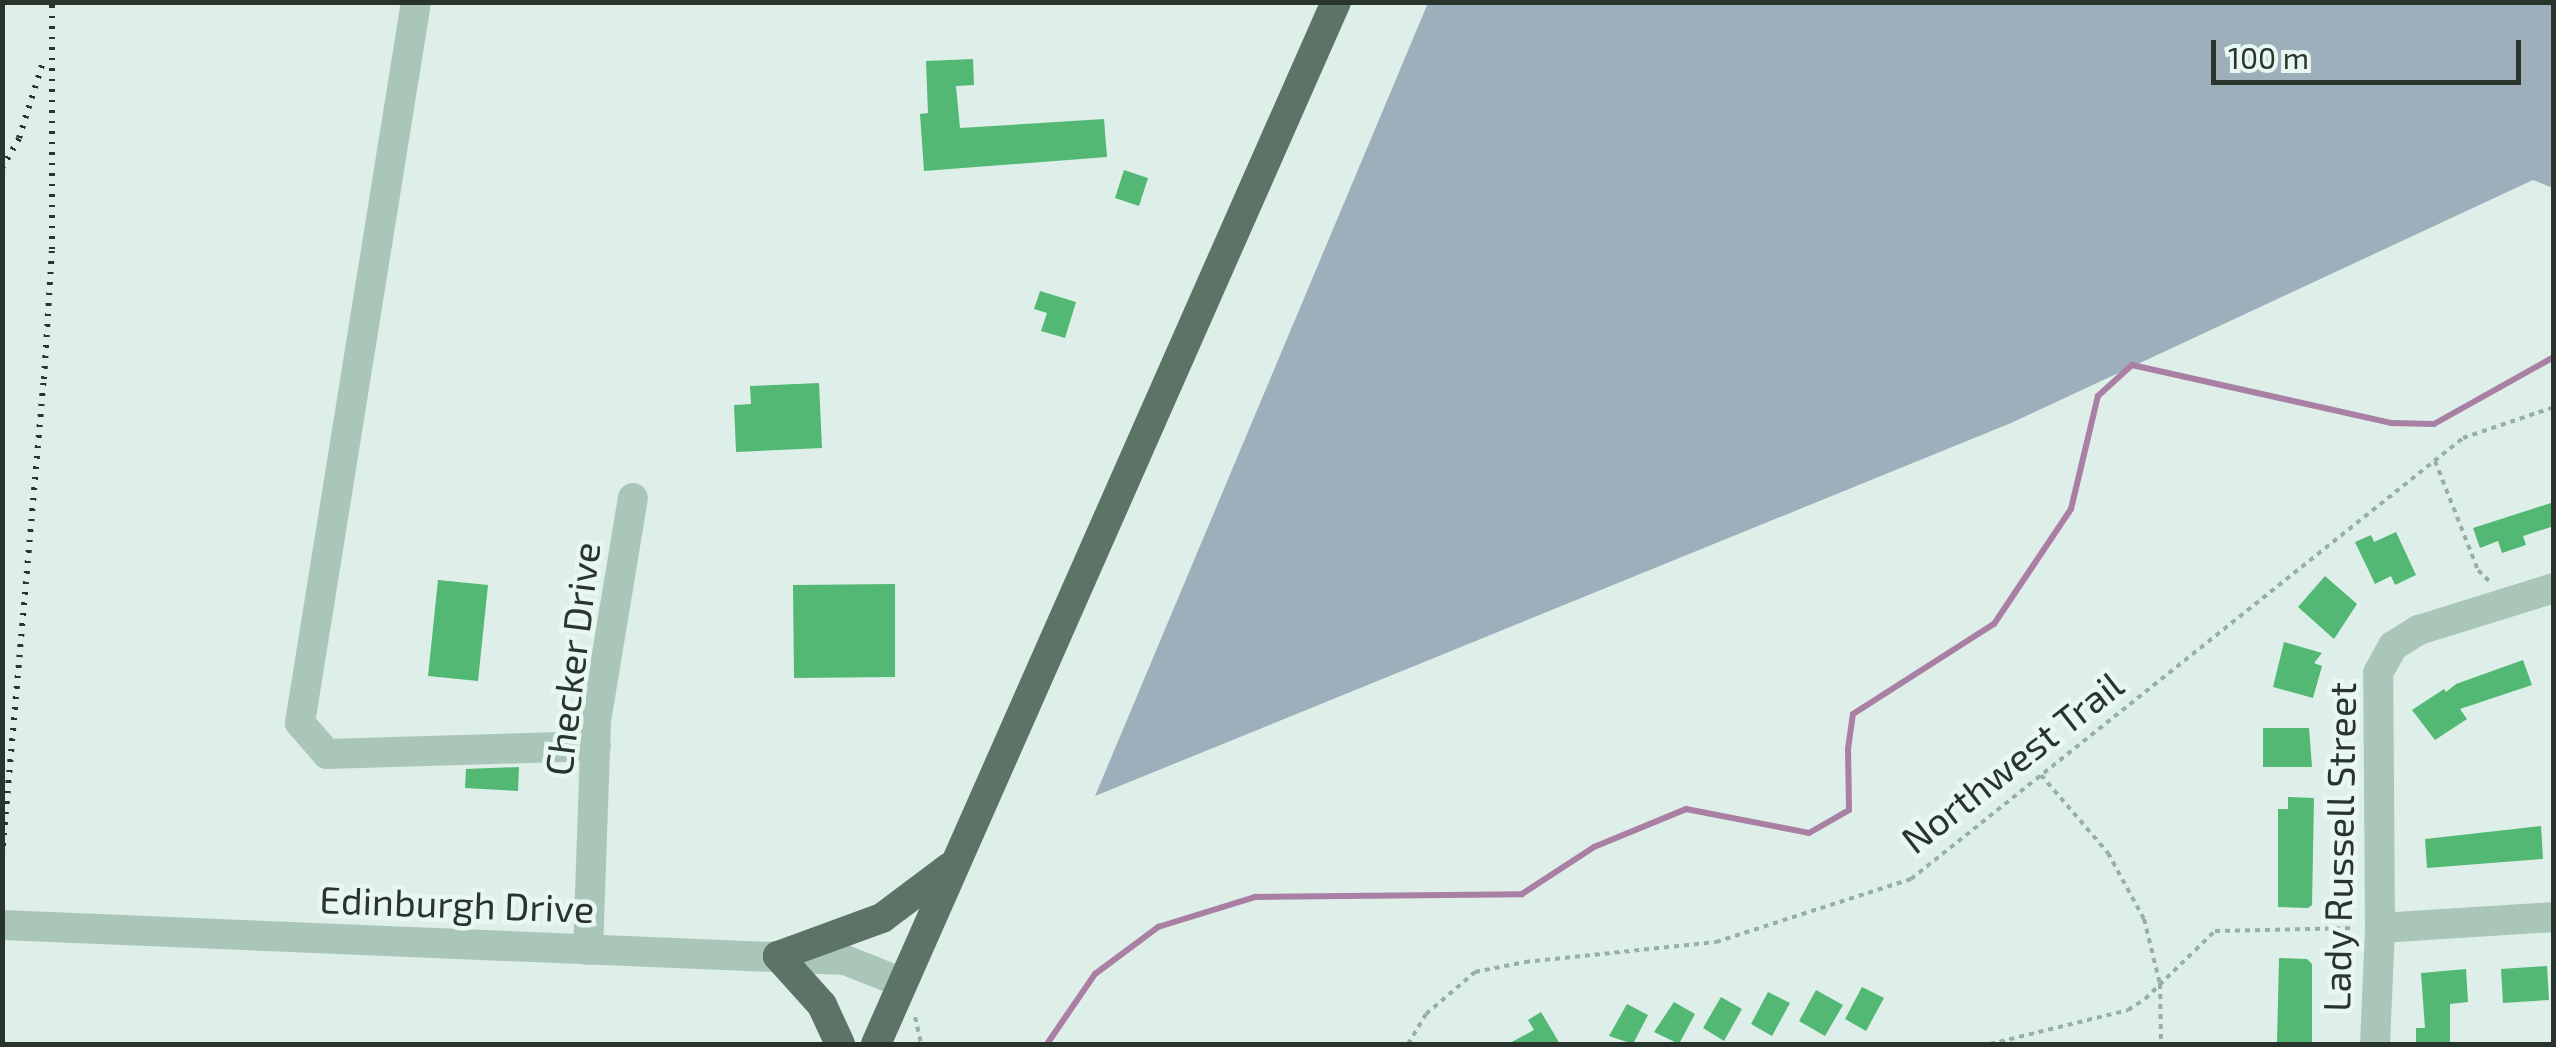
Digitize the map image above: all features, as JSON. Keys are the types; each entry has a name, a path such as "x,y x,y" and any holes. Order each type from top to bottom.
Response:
{"main road":[{"path":"876,1044 1336,2"},
{"path":"840,1044 822,1005 778,956 882,918 956,862"}],"street":[{"path":"416,2 300,723 327,754 596,746"},
{"name":"Checker Drive","path":"588,950 596,721 633,498"},
{"name":"Lady Russell Street","path":"2375,1044 2380,928 2378,674 2394,646 2419,630 2554,588"},
{"path":"2380,928 2554,917"},
{"name":"Edinburgh Drive","path":"2,925 845,960 903,983"}],"path":[{"name":"Northwest Trail","path":"1408,1044 1426,1014 1475,972 1525,962 1716,942 1911,879 2463,438 2554,407"},
{"path":"2435,461 2478,570 2507,600"},
{"path":"2041,775 2108,853 2144,919 2160,984 2161,1044"},
{"path":"1990,1044 2106,1018 2145,999 2216,930 2380,928"}],"shaded area":[{"path":"1428,3 2553,3 2553,188 2533,180 2011,423 1095,796"}],"building":[{"path":"973,59 974,85 956,86 960,128 1104,119 1107,157 924,171 920,114 928,113 926,61"},
{"path":"1124,170 1148,178 1139,206 1115,198"},
{"path":"1040,291 1076,302 1065,338 1041,331 1047,313 1034,309"},
{"path":"819,383 822,448 736,452 734,405 751,404 750,386"},
{"path":"2554,502 2554,526 2523,536 2526,545 2502,553 2498,541 2480,548 2473,528"},
{"path":"2396,532 2416,575 2395,585 2391,576 2375,584 2355,542 2371,535 2374,542"},
{"path":"2325,576 2357,604 2334,639 2298,607"},
{"path":"438,580 488,585 478,681 428,676"},
{"path":"895,584 895,677 794,678 793,585"},
{"path":"2284,642 2322,653 2314,663 2322,666 2313,698 2273,687"},
{"path":"2523,660 2532,685 2460,709 2467,719 2435,740 2412,710 2444,689 2446,692 2456,684"},
{"path":"2263,728 2309,728 2312,767 2263,767"},
{"path":"519,767 518,791 465,788 466,769"},
{"path":"2288,797 2314,798 2312,905 2308,908 2278,907 2278,809 2288,809"},
{"path":"2541,826 2543,859 2427,868 2425,839"},
{"path":"2279,958 2307,959 2312,964 2312,1044 2277,1044"},
{"path":"2547,966 2549,1000 2503,1003 2501,969"},
{"path":"2466,969 2468,1002 2450,1004 2450,1044 2416,1044 2416,1028 2425,1028 2421,973"},
{"path":"1862,987 1884,998 1866,1031 1845,1019"},
{"path":"1816,990 1843,1005 1825,1036 1799,1021"},
{"path":"1768,992 1790,1003 1772,1036 1751,1024"},
{"path":"1721,997 1742,1009 1724,1041 1703,1028"},
{"path":"1674,1002 1695,1014 1679,1044 1654,1032"},
{"path":"1627,1004 1648,1015 1633,1044 1609,1036"},
{"path":"1541,1012 1560,1044 1508,1044 1534,1030 1528,1020"}],"waterway":[{"path":"1047,1044 1095,974 1158,927 1255,897 1522,894 1594,847 1686,809 1809,833 1849,810 1848,749 1853,714 1994,624 2071,509 2098,396 2132,365 2391,423 2434,424 2554,357"}],"railway":[{"path":"2,856 52,249 52,2"},
{"path":"2,168 19,138 43,62"}]}
